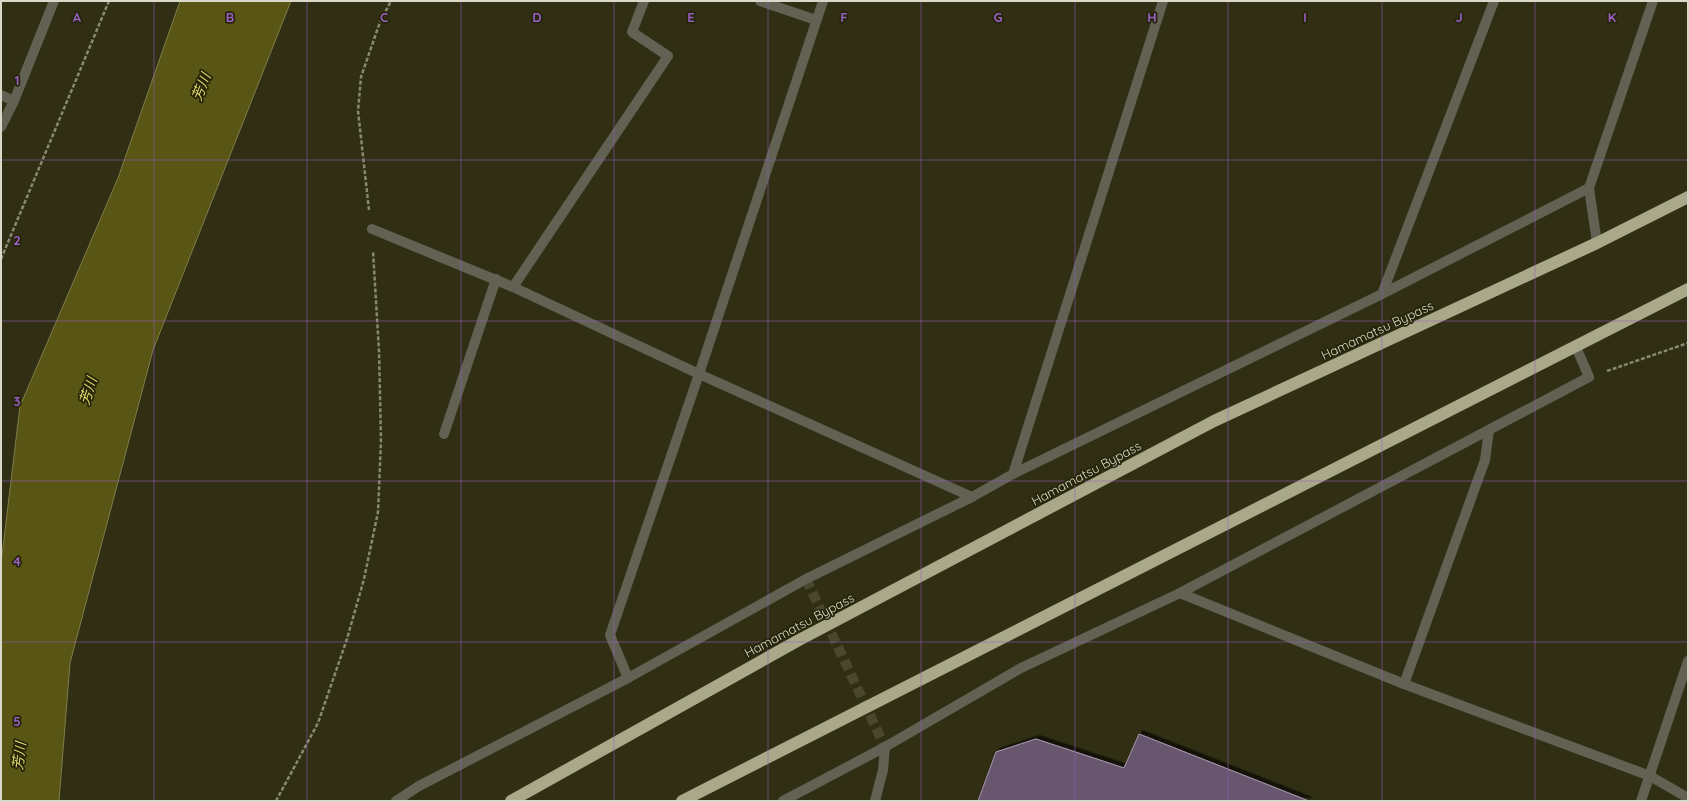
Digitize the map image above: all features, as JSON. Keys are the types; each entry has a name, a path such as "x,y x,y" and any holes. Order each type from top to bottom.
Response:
{"highway":[{"name":"Hamamatsu Bypass","path":"511,801 799,640 1214,421 1597,243 1688,197"},
{"path":"682,801 1688,289"}],"street":[{"path":"1,127 14,101 54,1"},
{"path":"513,287 668,56 632,32 644,1"},
{"path":"760,1 816,20"},
{"path":"628,678 610,635 699,374 823,1"},
{"path":"1013,474 1163,1"},
{"path":"1382,294 1494,1"},
{"path":"1597,243 1589,188 1653,1"},
{"path":"1,95 14,101"},
{"path":"396,801 419,786 628,678 806,579 972,497 1013,474 1382,294 1589,188"},
{"path":"372,229 496,279 699,374 972,497"},
{"path":"444,434 496,279"},
{"path":"783,801 885,747 1021,668 1180,593 1589,377 1576,347"},
{"path":"1404,684 1485,460 1489,430"},
{"path":"1180,593 1404,684 1650,776 1688,798"},
{"path":"1641,801 1688,661"},
{"path":"875,801 883,770 885,747"}],"path":[{"path":"1,259 109,1"},
{"path":"276,801 318,723 347,639 364,579 378,512 381,441 379,351 372,229 358,111 361,77 380,22 391,1"},
{"path":"1589,377 1688,343"}],"water":[{"name":"芳川","path":"180,1 291,1 153,350 70,663 59,801 1,801 1,564 20,406 118,178"}],"building":[{"path":"1139,734 1309,801 978,801 996,752 1036,739 1124,768"}],"tunnel":[{"path":"806,579 885,747"}]}
